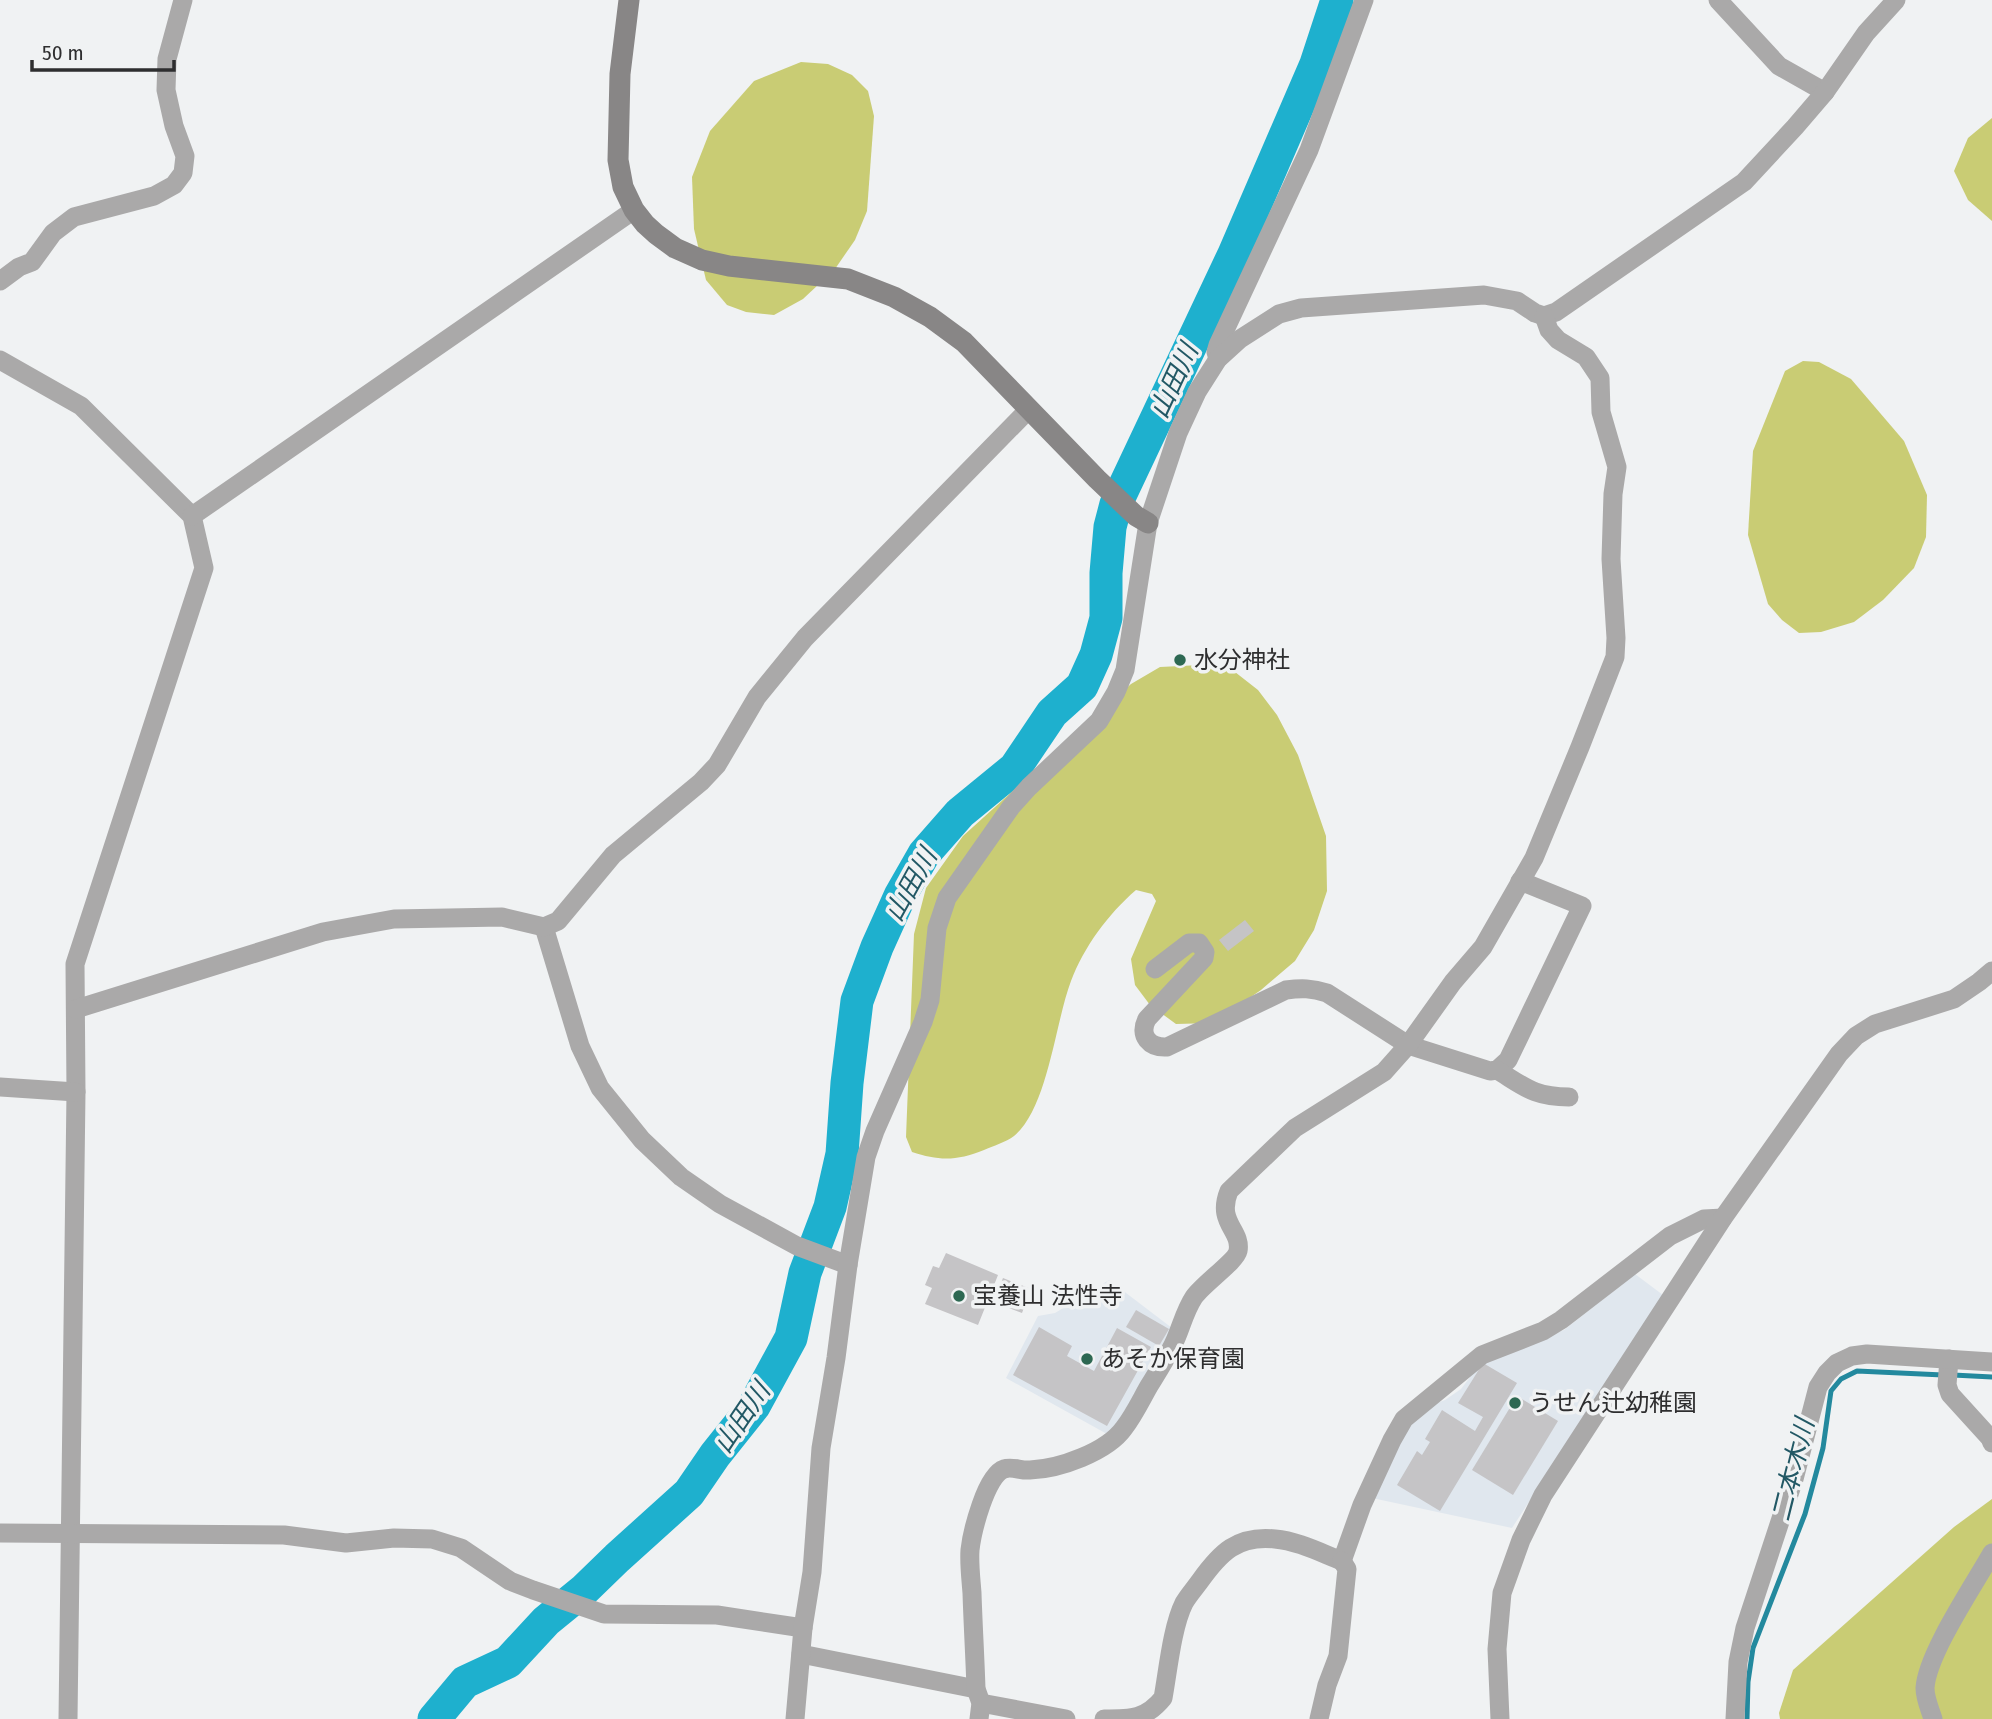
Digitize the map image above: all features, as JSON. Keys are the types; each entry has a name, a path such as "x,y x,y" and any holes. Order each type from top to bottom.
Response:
{"street":[{"path":"0,281 19,267 32,262 53,233 74,218 154,195 174,185 183,173 185,156 174,127 166,90 167,59 183,0"},
{"path":"629,0 620,74 618,160 622,187 634,210 656,234 702,260 729,266 848,279 894,297 930,317 964,342 1097,479 1142,519"},
{"path":"1218,359 1218,345 1308,150 1364,0"},
{"path":"1718,0 1779,66 1825,92"},
{"path":"1544,317 1556,312 1744,182 1825,92 1866,33 1896,0"},
{"path":"192,516 634,210"},
{"path":"795,1719 803,1628 812,1572 821,1448 835,1358 841,1263 866,1157 930,1000 937,928 947,898 1010,807 1099,721 1116,692 1125,670 1142,519 1197,392 1218,359 1240,339 1279,314 1301,308 1484,295 1517,301 1544,317 1549,330 1558,340 1586,357 1600,378 1601,412 1617,467 1613,494 1611,559 1615,657 1534,858 1483,947 1384,1072 1295,1128 1229,1191 1224,1212 1238,1244 1238,1253 1194,1297 1184,1315 1174,1345 1124,1429 1108,1445 1088,1454 1056,1466 1029,1471 1001,1469 993,1479 982,1499 970,1550 978,1703"},
{"path":"0,360 81,406 192,516 204,568 75,964 76,1091 68,1719"},
{"path":"76,1009 323,932 394,919 502,917 544,928 558,921 613,855 701,782 717,765 757,697 805,638 1029,409"},
{"path":"1497,1070 1508,1060 1582,906 1520,881"},
{"path":"544,928 580,1046 600,1088 642,1140 681,1177 720,1204 797,1246 841,1263"},
{"path":"1155,969 1189,943 1199,943 1205,952 1204,958 1144,1025 1143,1031 1148,1041 1159,1047 1167,1047 1286,990 1313,989 1327,993 1408,1045 1497,1070 1537,1094 1569,1097"},
{"path":"1500,1719 1497,1649 1502,1593 1521,1540 1543,1495 1724,1219 1839,1054 1856,1036 1875,1024 1954,999 1992,971"},
{"path":"0,1087 76,1091"},
{"path":"1342,1561 1362,1505 1404,1419 1482,1355 1542,1331 1561,1320 1670,1236 1704,1219 1724,1219"},
{"path":"1735,1719 1738,1662 1745,1628 1794,1479 1818,1387 1827,1373 1837,1363 1852,1356 1867,1354 1948,1370 1992,1362"},
{"path":"1948,1370 1950,1394 1990,1437 1992,1443"},
{"path":"0,1533 284,1535 346,1542 394,1538 432,1539 461,1548 510,1580 604,1614 717,1615 803,1628"},
{"path":"1104,1719 1141,1719 1157,1707 1163,1698 1184,1604 1216,1558 1231,1547 1250,1540 1274,1538 1342,1561 1347,1569 1338,1656 1326,1685 1319,1719"},
{"path":"1933,1719 1925,1692 1926,1677 1941,1642 1992,1553"},
{"path":"801,1654 978,1703 1066,1719"}],"shaded area":[{"name":"うせん辻幼稚園","path":"1635,1274 1663,1295 1512,1528 1372,1498 1402,1434 1429,1406 1445,1400 1461,1389 1481,1363 1564,1330"},
{"name":"あそか保育園","path":"1109,1280 1172,1328 1169,1339 1115,1426 1107,1434 1006,1378 1038,1316 1055,1313"}],"green space":[{"path":"801,62 828,64 852,75 868,91 874,116 867,211 855,240 835,269 803,299 774,315 746,312 727,305 706,280 694,229 692,177 710,131 754,81"},
{"path":"1992,118 1992,221 1968,200 1954,171 1968,138"},
{"path":"1803,361 1819,362 1851,379 1904,441 1927,495 1926,537 1914,568 1883,600 1854,622 1821,632 1799,633 1782,620 1768,604 1748,535 1753,451 1785,371"},
{"path":"1201,665 1235,672 1258,690 1277,715 1298,755 1326,836 1327,891 1314,930 1295,961 1261,990 1213,1023 1176,1024 1150,1005 1135,985 1131,959 1156,901 1152,894 1136,890 1098,932 1076,968 1065,999 1043,1086 1026,1123 1007,1140 965,1156 940,1158 912,1152 906,1137 914,934 926,888 963,836 1131,684 1160,667"},
{"path":"1992,1499 1992,1719 1780,1719 1779,1713 1793,1670 1954,1527"}],"building":[{"path":"1245,920 1254,931 1228,951 1219,940"},
{"name":"宝養山 法性寺","path":"946,1253 998,1275 978,1325 925,1304 932,1288 925,1285 933,1266 939,1268"},
{"path":"1003,1278 1031,1289 1022,1313 993,1302"},
{"path":"1136,1310 1169,1329 1159,1346 1126,1327"},
{"path":"1039,1327 1072,1346 1067,1356 1094,1371 1117,1328 1151,1347 1107,1426 1013,1375"},
{"path":"1483,1363 1517,1383 1440,1511 1397,1485 1417,1451 1422,1455 1430,1442 1425,1439 1442,1410 1475,1431 1483,1417 1458,1403"},
{"path":"1517,1396 1558,1421 1513,1495 1472,1470"}],"waterway":[{"name":"山田川","path":"434,1719 465,1682 508,1662 546,1621 584,1590 689,1493 754,1406 791,1338 805,1273 830,1207 842,1154 857,1001 877,947 900,896 924,854 960,813 1015,768 1052,713 1082,686 1096,655 1106,618 1110,527 1116,504 1234,254 1316,64 1337,0"},
{"name":"二本木川","path":"1747,1719 1748,1682 1753,1648 1805,1514 1823,1448 1831,1391 1841,1379 1857,1371 1943,1375"},
{"name":"二本木川","path":"1953,1375 1992,1377"}],"place":[{"name":"水分神社","path":"1180,660"},
{"name":"宝養山 法性寺","path":"959,1296"},
{"name":"あそか保育園","path":"1087,1359"},
{"name":"うせん辻幼稚園","path":"1515,1403"}]}
